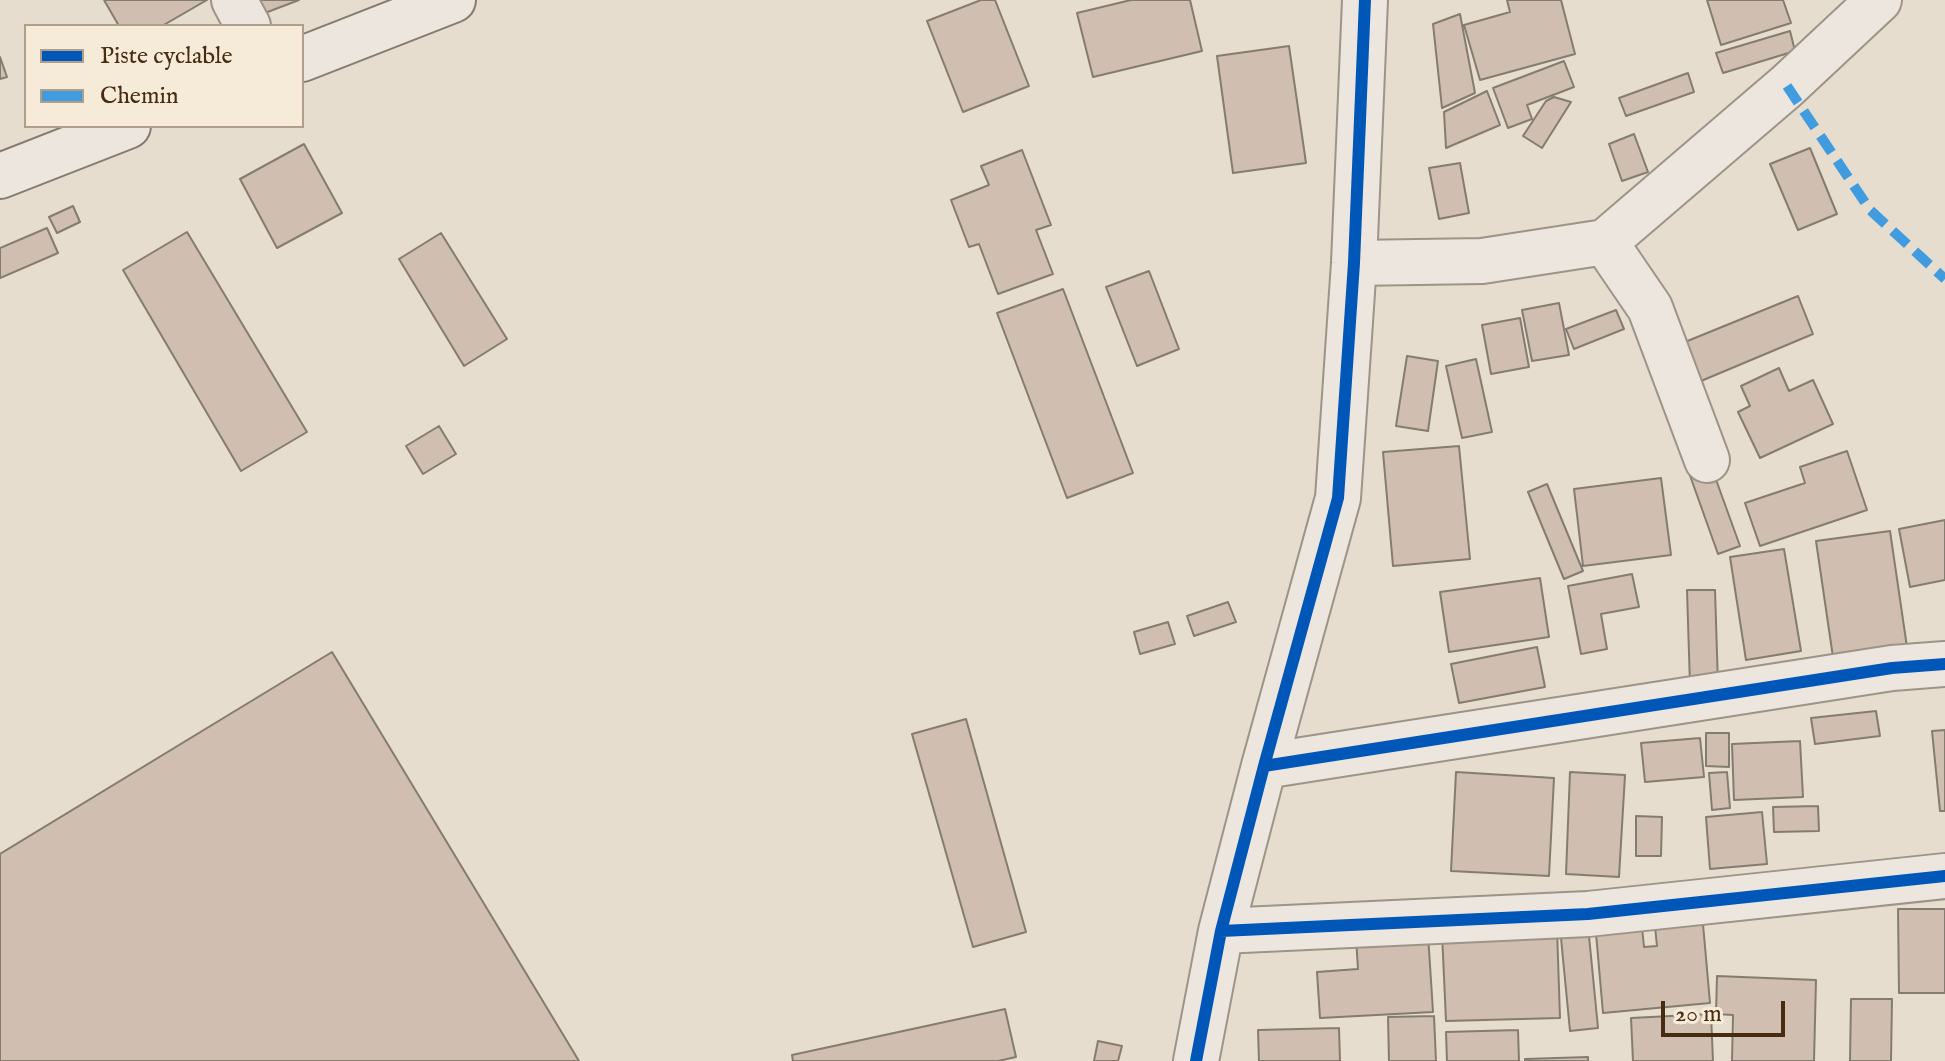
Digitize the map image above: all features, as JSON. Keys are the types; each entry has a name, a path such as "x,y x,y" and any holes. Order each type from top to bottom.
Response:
{"street":[{"path":"234,0 247,24"},
{"path":"304,58 453,0"},
{"path":"1196,1061 1221,931 1338,498 1354,263 1365,0"},
{"path":"1354,263 1482,261 1605,242 1787,86 1879,0"},
{"path":"0,176 123,128"},
{"path":"1605,242 1650,308 1707,460"},
{"path":"1264,766 1892,668 1945,664"},
{"path":"1221,931 1588,914 1945,876"}],"building":[{"path":"104,0 207,0 165,24 118,24"},
{"path":"251,0 299,0 257,16"},
{"path":"981,0 995,0 1029,86 963,112 927,21"},
{"path":"1131,0 1190,0 1202,51 1093,77 1077,13"},
{"path":"1507,0 1561,0 1575,54 1480,80 1464,25 1510,12"},
{"path":"1707,0 1783,0 1791,23 1721,45"},
{"path":"1460,14 1475,93 1442,108 1433,24"},
{"path":"1790,31 1795,51 1723,73 1716,53"},
{"path":"1289,46 1306,163 1233,173 1217,56"},
{"path":"0,57 7,77 0,79"},
{"path":"1564,61 1574,87 1527,105 1532,119 1508,128 1493,88"},
{"path":"1688,73 1694,92 1626,116 1619,98"},
{"path":"1487,91 1500,125 1446,148 1444,112"},
{"path":"1554,97 1571,102 1542,148 1523,136 1546,101"},
{"path":"1634,134 1648,172 1622,181 1609,144"},
{"path":"304,144 342,213 277,248 240,179"},
{"path":"1810,148 1837,214 1798,230 1770,164"},
{"path":"1022,150 1051,225 1036,230 1053,274 998,294 979,244 969,247 951,200 989,185 981,166"},
{"path":"1460,163 1469,213 1439,219 1429,168"},
{"path":"73,206 80,222 57,233 49,217"},
{"path":"47,228 58,253 0,278 0,248"},
{"path":"187,232 307,432 241,471 123,270"},
{"path":"441,233 507,339 464,366 399,259"},
{"path":"1149,271 1179,349 1137,366 1106,287"},
{"path":"1063,289 1133,473 1067,498 997,313"},
{"path":"1798,296 1813,334 1701,381 1685,342"},
{"path":"1559,303 1569,355 1532,361 1522,310"},
{"path":"1616,310 1624,329 1574,349 1566,329"},
{"path":"1520,318 1529,367 1491,374 1482,325"},
{"path":"1407,356 1438,361 1428,431 1396,426"},
{"path":"1476,359 1492,432 1462,438 1446,366"},
{"path":"1779,368 1789,391 1813,380 1833,424 1760,458 1738,412 1750,406 1741,386"},
{"path":"439,426 456,454 423,474 406,446"},
{"path":"1459,446 1470,559 1393,566 1383,452"},
{"path":"1847,451 1867,510 1760,546 1745,503 1805,483 1800,467"},
{"path":"1710,463 1740,546 1718,554 1688,470"},
{"path":"1661,478 1671,555 1583,566 1574,489"},
{"path":"1547,484 1583,571 1564,579 1528,492"},
{"path":"1945,520 1945,580 1910,587 1899,529"},
{"path":"1890,531 1908,654 1834,664 1816,541"},
{"path":"1784,549 1801,651 1746,660 1730,557"},
{"path":"1632,574 1639,607 1601,614 1607,649 1581,654 1568,586"},
{"path":"1540,578 1549,637 1449,652 1440,592"},
{"path":"1687,590 1715,590 1718,685 1690,685"},
{"path":"1228,602 1236,622 1194,636 1187,616"},
{"path":"1168,622 1175,644 1140,654 1134,632"},
{"path":"1537,647 1545,687 1459,703 1451,664"},
{"path":"332,652 579,1061 0,1061 0,854"},
{"path":"1876,711 1880,736 1815,744 1811,718"},
{"path":"966,719 1026,932 973,947 912,734"},
{"path":"1945,730 1945,811 1940,811 1932,731"},
{"path":"1706,733 1729,733 1729,767 1706,766"},
{"path":"1700,738 1704,777 1645,782 1641,743"},
{"path":"1800,741 1803,797 1734,800 1732,744"},
{"path":"1456,772 1554,778 1549,876 1451,871"},
{"path":"1570,772 1625,775 1619,877 1566,874"},
{"path":"1727,772 1730,808 1712,810 1709,773"},
{"path":"1818,806 1819,831 1774,832 1773,807"},
{"path":"1762,812 1767,864 1710,869 1706,817"},
{"path":"1636,816 1662,817 1661,856 1636,856"},
{"path":"1898,909 1945,909 1945,993 1899,993"},
{"path":"1702,913 1710,1003 1603,1013 1595,922 1641,918 1644,947 1657,946 1654,917"},
{"path":"1557,929 1560,1018 1446,1021 1442,933"},
{"path":"1428,934 1433,1012 1320,1018 1317,972 1358,969 1356,938"},
{"path":"1589,936 1598,1028 1570,1031 1561,938"},
{"path":"1717,976 1816,980 1814,1061 1732,1061 1733,1015 1716,1014"},
{"path":"1851,999 1892,999 1891,1061 1850,1061"},
{"path":"1005,1009 1016,1057 998,1061 793,1061 792,1055"},
{"path":"1711,1014 1713,1061 1633,1061 1631,1018"},
{"path":"1434,1016 1436,1061 1389,1061 1388,1017"},
{"path":"1339,1028 1340,1061 1259,1061 1258,1030"},
{"path":"1518,1030 1519,1061 1447,1061 1446,1032"},
{"path":"1098,1041 1122,1046 1118,1061 1094,1061"},
{"path":"1588,1057 1588,1061 1525,1061 1525,1059"}],"marked path":[{"path":"1787,86 1870,210 1945,279"}],"cycle path":[{"path":"1196,1061 1221,931 1338,498 1354,263 1365,0"},
{"path":"1264,766 1892,668 1945,664"},
{"path":"1221,931 1588,914 1945,876"}]}
